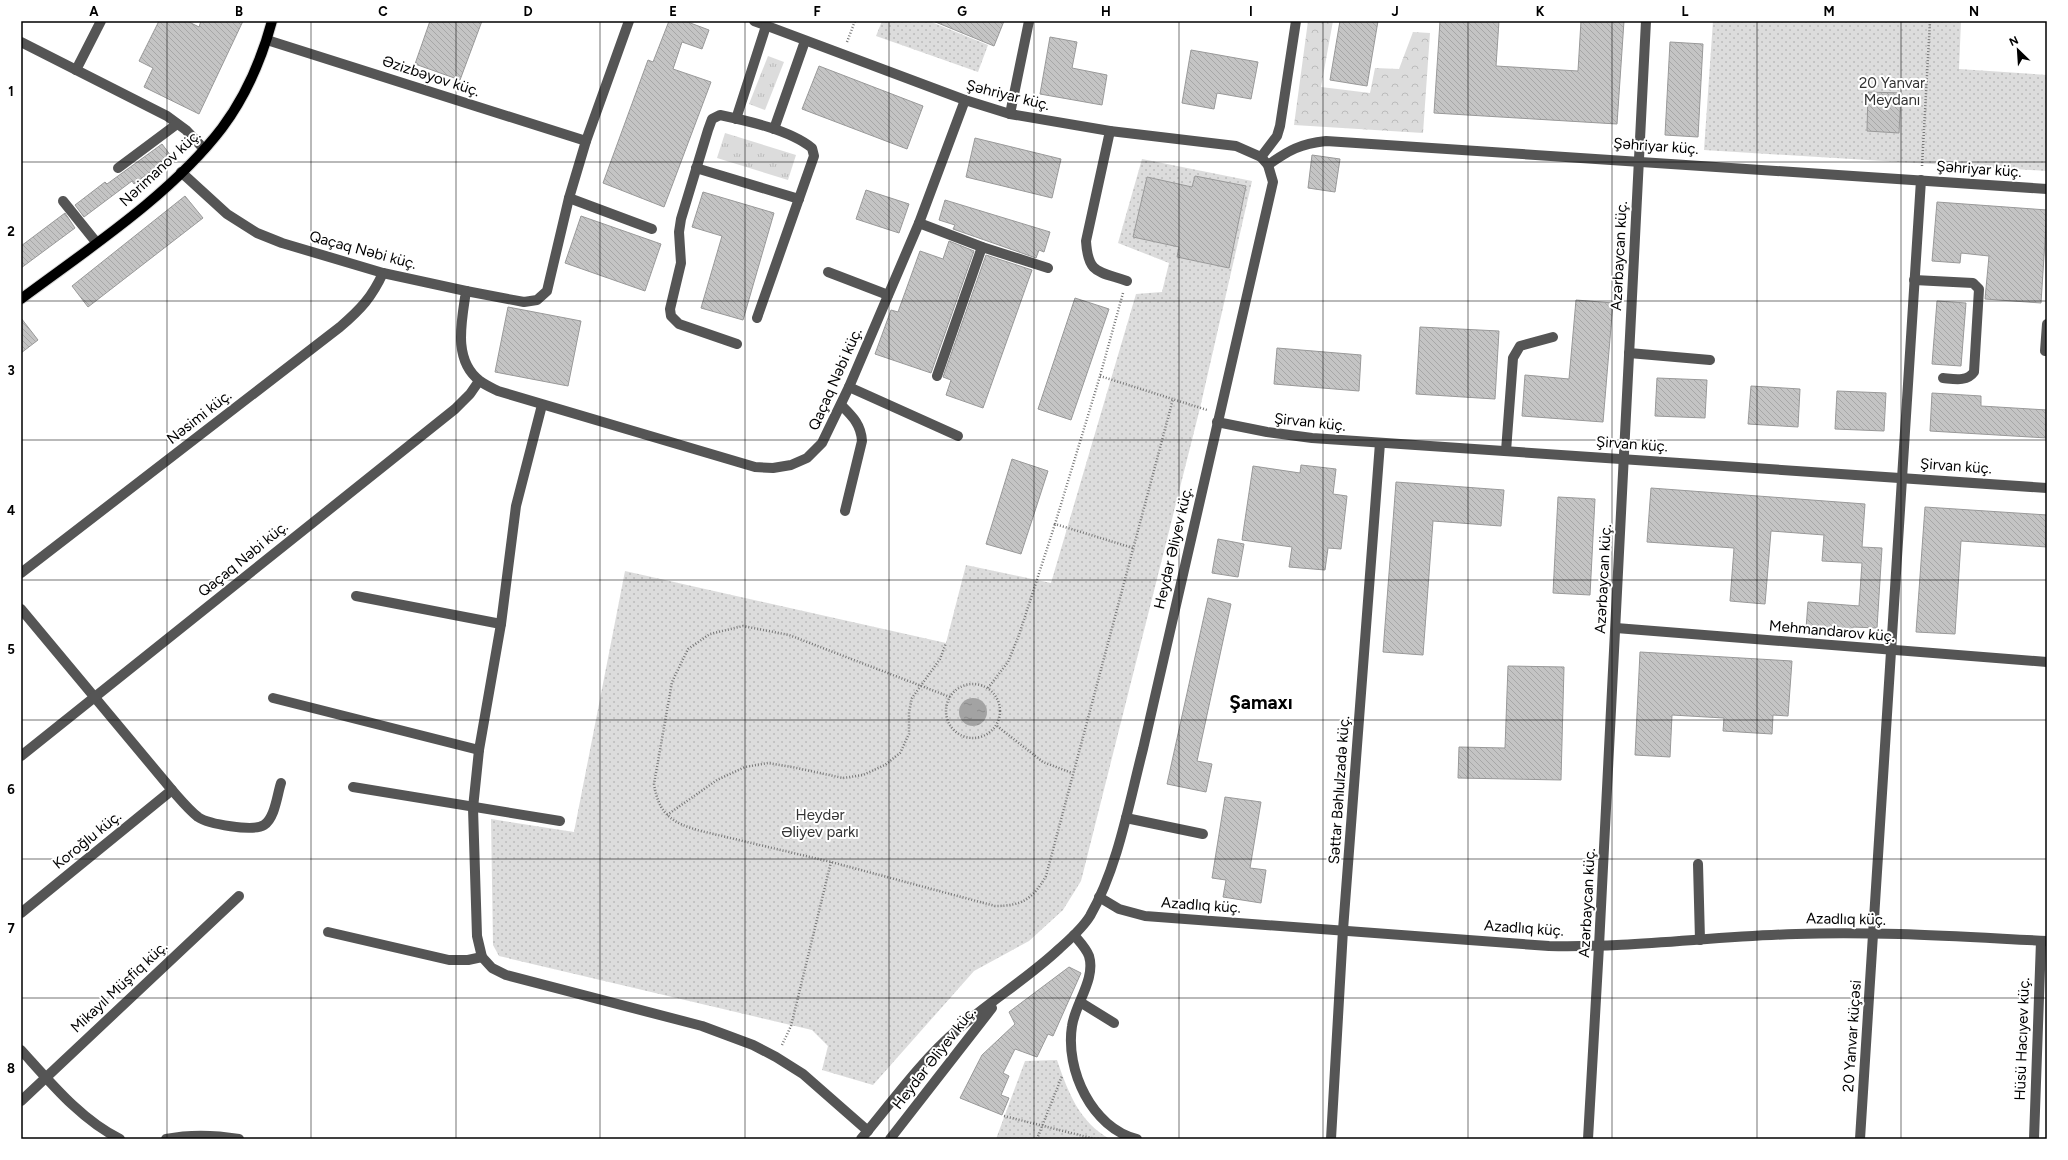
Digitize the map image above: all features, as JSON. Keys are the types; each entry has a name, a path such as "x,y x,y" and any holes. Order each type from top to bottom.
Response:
{"main road":[{"name":"Nərimanov küç.","path":"21,299 154,196 204,149 222,128 245,90 267,40 272,21"}],"street":[{"path":"76,70 101,21"},
{"path":"466,291 524,302 537,300 547,291 551,280 570,198 586,142 629,21"},
{"name":"Şəhriyar küç.","path":"754,21 805,42 964,100 1010,114 1110,130 1236,146 1265,160 1304,143 1326,141 1639,160 2047,189"},
{"path":"1010,114 1030,21"},
{"path":"1265,160 1280,126 1296,21"},
{"name":"Azərbaycan küç.","path":"1588,1139 1616,628 1646,21"},
{"path":"736,118 766,26"},
{"name":"Əzizbəyov küç.","path":"267,40 586,142"},
{"path":"21,42 167,116 204,149"},
{"path":"774,129 805,42"},
{"name":"Qaçaq Nəbi küç.","path":"181,172 227,214 257,233 282,243 383,272 466,291 461,330 462,354 468,369 479,381 498,391 755,467 773,468 791,465 807,458 822,443 849,387 919,222 964,100"},
{"path":"738,344 679,324 671,316 670,309 681,263 679,232 681,219 712,119 720,116 736,118 774,129 805,142 812,148 814,156 757,318"},
{"path":"118,168 177,124"},
{"path":"1110,130 1086,241 1087,259 1094,269 1127,281"},
{"name":"Heydər Əliyev küç.","path":"890,1139 1001,996 1048,960 1074,936 1089,917 1099,897 1126,818 1144,749 1218,418 1273,182 1265,160"},
{"path":"696,168 799,199"},
{"name":"20 Yanvar küçəsi","path":"1860,1139 1921,180"},
{"path":"570,198 652,229"},
{"path":"63,201 96,242"},
{"path":"919,222 982,247 1048,268"},
{"path":"937,376 982,247"},
{"name":"Nəsimi küç.","path":"21,573 346,322 366,303 375,291 383,272"},
{"path":"828,272 888,295"},
{"path":"1914,280 1973,283 1979,288 1974,372 1971,376 1964,379 1943,378"},
{"path":"2045,351 2047,324"},
{"path":"1506,451 1512,358 1520,346 1553,337"},
{"path":"1629,353 1710,360"},
{"name":"Qaçaq Nəbi küç.","path":"21,756 455,409 470,394 479,381"},
{"path":"849,387 958,436"},
{"path":"841,404 857,422 861,430 862,441 845,511"},
{"path":"542,405 516,506 501,624 479,750 473,808 477,936 482,957 492,968 506,975 702,1026 734,1037 776,1056 803,1074 868,1131"},
{"name":"Şirvan küç.","path":"1218,418 1267,432 1380,443 1902,477 2047,488"},
{"name":"Səttar Bəhlulzadə küç.","path":"1331,1139 1343,930 1380,443"},
{"path":"356,596 501,624"},
{"path":"21,609 172,790 199,817 208,822 254,829 264,825 271,818 281,783"},
{"name":"Mehmandarov küç.","path":"1616,628 2047,662"},
{"path":"273,698 479,750"},
{"path":"353,788 560,821"},
{"name":"Koroğlu küç.","path":"21,913 172,790"},
{"path":"1126,818 1203,834"},
{"path":"1698,864 1700,940"},
{"name":"Mikayıl Müşfiq küç.","path":"21,1101 239,896"},
{"name":"Azadlıq küç.","path":"1099,897 1119,909 1145,916 1549,946 1599,946 1797,934 1874,934 2044,941"},
{"path":"328,932 449,960 468,960 482,957"},
{"path":"1074,936 1089,955 1090,966 1088,980 1072,1025 1071,1034 1073,1058 1080,1083 1098,1116 1112,1128 1137,1139"},
{"name":"Hüsü Hacıyev küç.","path":"2034,1139 2044,941"},
{"path":"861,1139 937,1049 957,1030 1001,996"},
{"path":"1080,1002 1114,1023"},
{"path":"21,1050 45,1077 91,1121 120,1139"},
{"path":"166,1139 197,1135 239,1139"}],"path":[{"path":"842,55 855,21"},
{"path":"1921,180 1930,21"},
{"path":"988,688 1008,662 1020,635 1100,376 1127,281"},
{"path":"1100,376 1173,399 1218,418"},
{"path":"950,697 789,635 743,626 710,634 688,649 672,682 654,784 657,800 667,815 680,826 831,862 995,906 1011,906 1025,901 1038,890 1046,876 1072,773 1173,399"},
{"path":"1055,524 1134,548"},
{"path":"667,815 717,780 745,766 768,763 843,778 863,775 885,765 900,753 909,734 909,712 912,698 920,685 940,660 946,643"},
{"path":"968,684 978,684 988,688 996,695 1000,705 1001,716 997,726 989,734 979,738 969,738 959,734 951,727 947,717 946,706 950,697 958,689 968,684"},
{"path":"997,726 1043,762 1072,773"},
{"path":"776,1056 791,1026 831,862"},
{"path":"1037,1139 1063,1076"},
{"path":"1004,1116 1095,1139"}],"green space":[{"path":"882,21 929,21 988,45 978,72 876,36"},
{"path":"1308,21 1333,21 1321,87 1370,93 1375,68 1399,69 1413,32 1430,33 1423,133 1294,125"},
{"name":"20 Yanvar Meydanı","path":"1713,21 1961,21 1959,69 2047,75 2047,171 1704,150"},
{"path":"768,56 784,62 765,110 749,104"},
{"path":"725,133 796,155 788,180 717,158"},
{"name":"Heydər Əliyev parkı","path":"1142,159 1252,181 1200,408 1081,881 1063,910 1029,941 974,971 873,1085 822,1070 828,1046 812,1030 499,956 493,945 491,819 574,832 625,571 946,643 966,565 1051,583 1136,294 1162,292 1169,263 1118,243"},
{"path":"1057,1060 1070,1095 1076,1105 1090,1124 1110,1139 996,1139 1025,1061"}],"water":[{"path":"973,698 983,702 987,712 983,722 973,726 963,722 959,712 963,702"}],"building":[{"path":"159,21 187,21 199,27 201,21 243,21 199,114 144,87 153,68 139,61"},
{"path":"430,21 482,21 460,80 415,64"},
{"path":"669,21 685,21 709,30 702,49 682,42 673,69 711,82 664,207 603,183 648,60 653,62"},
{"path":"933,21 1004,21 994,46"},
{"path":"1340,21 1378,21 1367,86 1330,80"},
{"path":"1440,21 1499,21 1496,66 1578,71 1581,21 1624,21 1617,124 1434,113"},
{"path":"1050,37 1077,42 1072,68 1107,75 1102,105 1040,94"},
{"path":"1670,42 1703,44 1698,137 1665,135"},
{"path":"1191,50 1258,62 1251,99 1217,93 1214,109 1182,103"},
{"path":"819,66 923,106 907,149 802,109"},
{"path":"1868,92 1901,93 1899,133 1867,131"},
{"path":"975,138 1061,159 1052,198 966,177"},
{"path":"162,144 171,156 134,184 132,181 84,217 75,205 105,182 107,184"},
{"path":"1312,155 1340,159 1335,192 1308,188"},
{"path":"1195,176 1246,186 1229,268 1177,257 1179,247 1133,237 1147,177 1192,187"},
{"path":"866,190 909,204 899,233 856,219"},
{"path":"703,192 774,213 743,320 701,308 722,236 692,227"},
{"path":"185,196 203,218 88,307 72,286"},
{"path":"945,200 1050,232 1044,252 1039,250 1036,258 953,229 955,225 939,220"},
{"path":"1937,202 2047,210 2041,303 1985,299 1989,256 1961,253 1960,263 1932,261"},
{"path":"65,213 75,228 21,268 21,246"},
{"path":"581,216 661,244 645,291 565,263"},
{"path":"949,241 974,251 931,373 875,354 891,310 898,312 920,251 943,259"},
{"path":"986,255 1032,270 983,408 946,395 951,380 943,377"},
{"path":"1075,298 1109,309 1071,420 1038,409"},
{"path":"1576,300 1613,303 1603,422 1522,416 1525,375 1569,379"},
{"path":"1937,301 1966,303 1961,366 1932,364"},
{"path":"508,307 581,321 568,386 495,372"},
{"path":"21,318 38,340 21,353"},
{"path":"1420,327 1499,331 1495,399 1416,394"},
{"path":"1277,348 1361,355 1359,391 1274,384"},
{"path":"1657,378 1707,380 1705,418 1655,416"},
{"path":"1751,386 1800,389 1798,427 1748,424"},
{"path":"1837,391 1886,393 1884,431 1835,429"},
{"path":"1932,393 1981,396 1981,406 2047,410 2047,438 1930,431"},
{"path":"1012,459 1048,471 1021,554 986,544"},
{"path":"1301,465 1336,469 1333,494 1347,496 1341,549 1328,548 1325,570 1289,567 1292,547 1242,540 1253,466 1300,473"},
{"path":"1396,482 1504,490 1501,526 1433,521 1423,655 1383,652"},
{"path":"1651,488 1865,504 1862,547 1882,548 1877,628 1853,627 1852,632 1806,629 1808,602 1859,606 1862,563 1822,561 1824,535 1771,531 1765,604 1730,601 1734,548 1647,542"},
{"path":"1558,497 1595,499 1590,595 1553,593"},
{"path":"1925,507 2047,515 2047,547 1961,541 1955,634 1916,632"},
{"path":"1218,539 1244,544 1238,577 1212,573"},
{"path":"1208,598 1231,604 1197,761 1212,764 1206,792 1167,784"},
{"path":"1640,652 1792,661 1788,716 1773,715 1772,734 1723,731 1724,718 1672,715 1670,757 1635,755"},
{"path":"1508,666 1564,667 1561,780 1458,778 1459,747 1505,748"},
{"path":"1225,797 1261,802 1250,868 1266,870 1261,903 1223,897 1226,880 1212,878"},
{"path":"1069,967 1081,973 1053,1036 1048,1034 1037,1057 1015,1049 1003,1073 1009,1076 1001,1095 1009,1098 1002,1115 960,1098 982,1055 1015,1024 1009,1012"}],"district":[{"name":"Şamaxı","path":"1261,702"}]}
